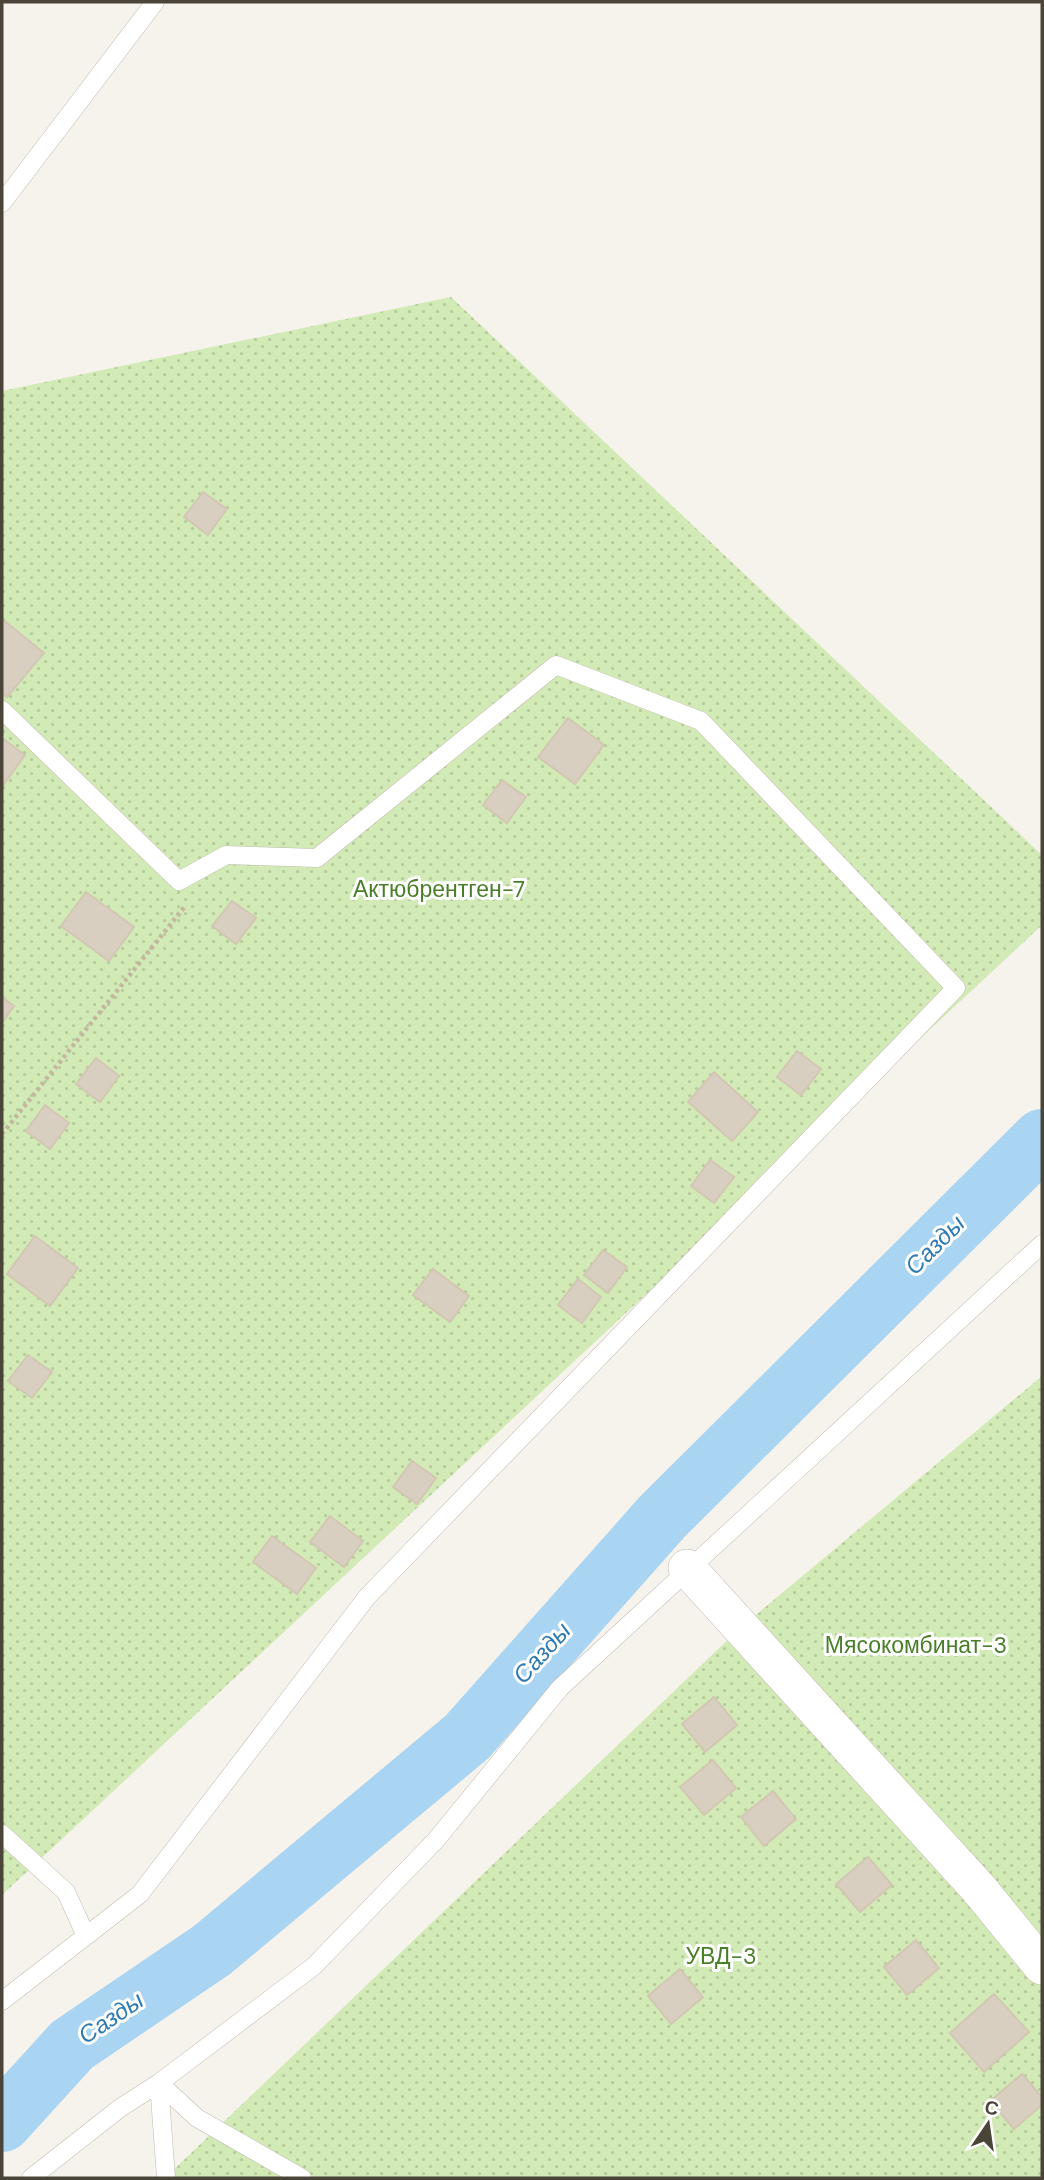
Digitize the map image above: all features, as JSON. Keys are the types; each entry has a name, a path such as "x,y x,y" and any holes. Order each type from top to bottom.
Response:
{"street":[{"path":"687,1568 979,1889 1042,1966"}],"lane":[{"path":"2,203 155,2"},
{"path":"2,710 179,881 226,855 317,858 556,665 701,721 956,988 367,1597 140,1894 2,2001"},
{"path":"31,2178 120,2108 159,2083 314,1966 436,1840 560,1688 687,1568 1042,1244"},
{"path":"2,1834 65,1892 86,1936"},
{"path":"159,2083 166,2178"},
{"path":"159,2083 197,2118 302,2178"}],"path":[{"path":"2,1134 192,898"}],"green space":[{"name":"Актюбрентген-7","path":"451,297 1042,855 1042,925 2,1895 2,391"},
{"name":"УВД-3","path":"1042,1376 1042,2178 165,2178 739,1629"}],"building":[{"path":"203,492 227,509 208,535 184,517"},
{"path":"2,619 44,653 7,697 2,693"},
{"path":"568,718 604,745 575,784 538,757"},
{"path":"2,738 25,755 2,787"},
{"path":"502,780 526,797 507,823 483,805"},
{"path":"86,892 134,927 109,961 61,926"},
{"path":"232,901 256,918 236,944 212,926"},
{"path":"2,997 14,1006 2,1023"},
{"path":"797,1051 821,1069 801,1095 777,1077"},
{"path":"96,1058 119,1076 100,1102 76,1084"},
{"path":"714,1072 758,1112 732,1141 688,1102"},
{"path":"45,1105 69,1123 50,1149 26,1131"},
{"path":"710,1160 734,1177 714,1203 691,1186"},
{"path":"35,1236 78,1268 50,1306 7,1274"},
{"path":"603,1250 627,1267 608,1293 584,1275"},
{"path":"433,1269 469,1296 450,1322 413,1295"},
{"path":"578,1279 601,1297 582,1323 558,1305"},
{"path":"28,1355 52,1372 32,1398 8,1381"},
{"path":"412,1461 436,1478 417,1504 393,1487"},
{"path":"330,1516 363,1541 344,1567 310,1542"},
{"path":"272,1536 316,1568 297,1594 253,1562"},
{"path":"714,1697 737,1725 705,1752 682,1724"},
{"path":"713,1760 736,1788 704,1815 680,1787"},
{"path":"773,1791 796,1819 764,1846 741,1817"},
{"path":"868,1857 892,1885 860,1912 836,1884"},
{"path":"916,1940 939,1968 907,1995 884,1967"},
{"path":"680,1969 703,1997 671,2024 648,1996"},
{"path":"994,1994 1029,2032 984,2072 950,2033"},
{"path":"1022,2074 1042,2097 1042,2105 1014,2129 990,2101"}],"waterway":[{"name":"Сазды","path":"2,2122 72,2045 212,1950 467,1737 662,1517 1042,1139"}],"park label":[{"name":"Мясокомбинат-3","path":"916,1645"}]}
